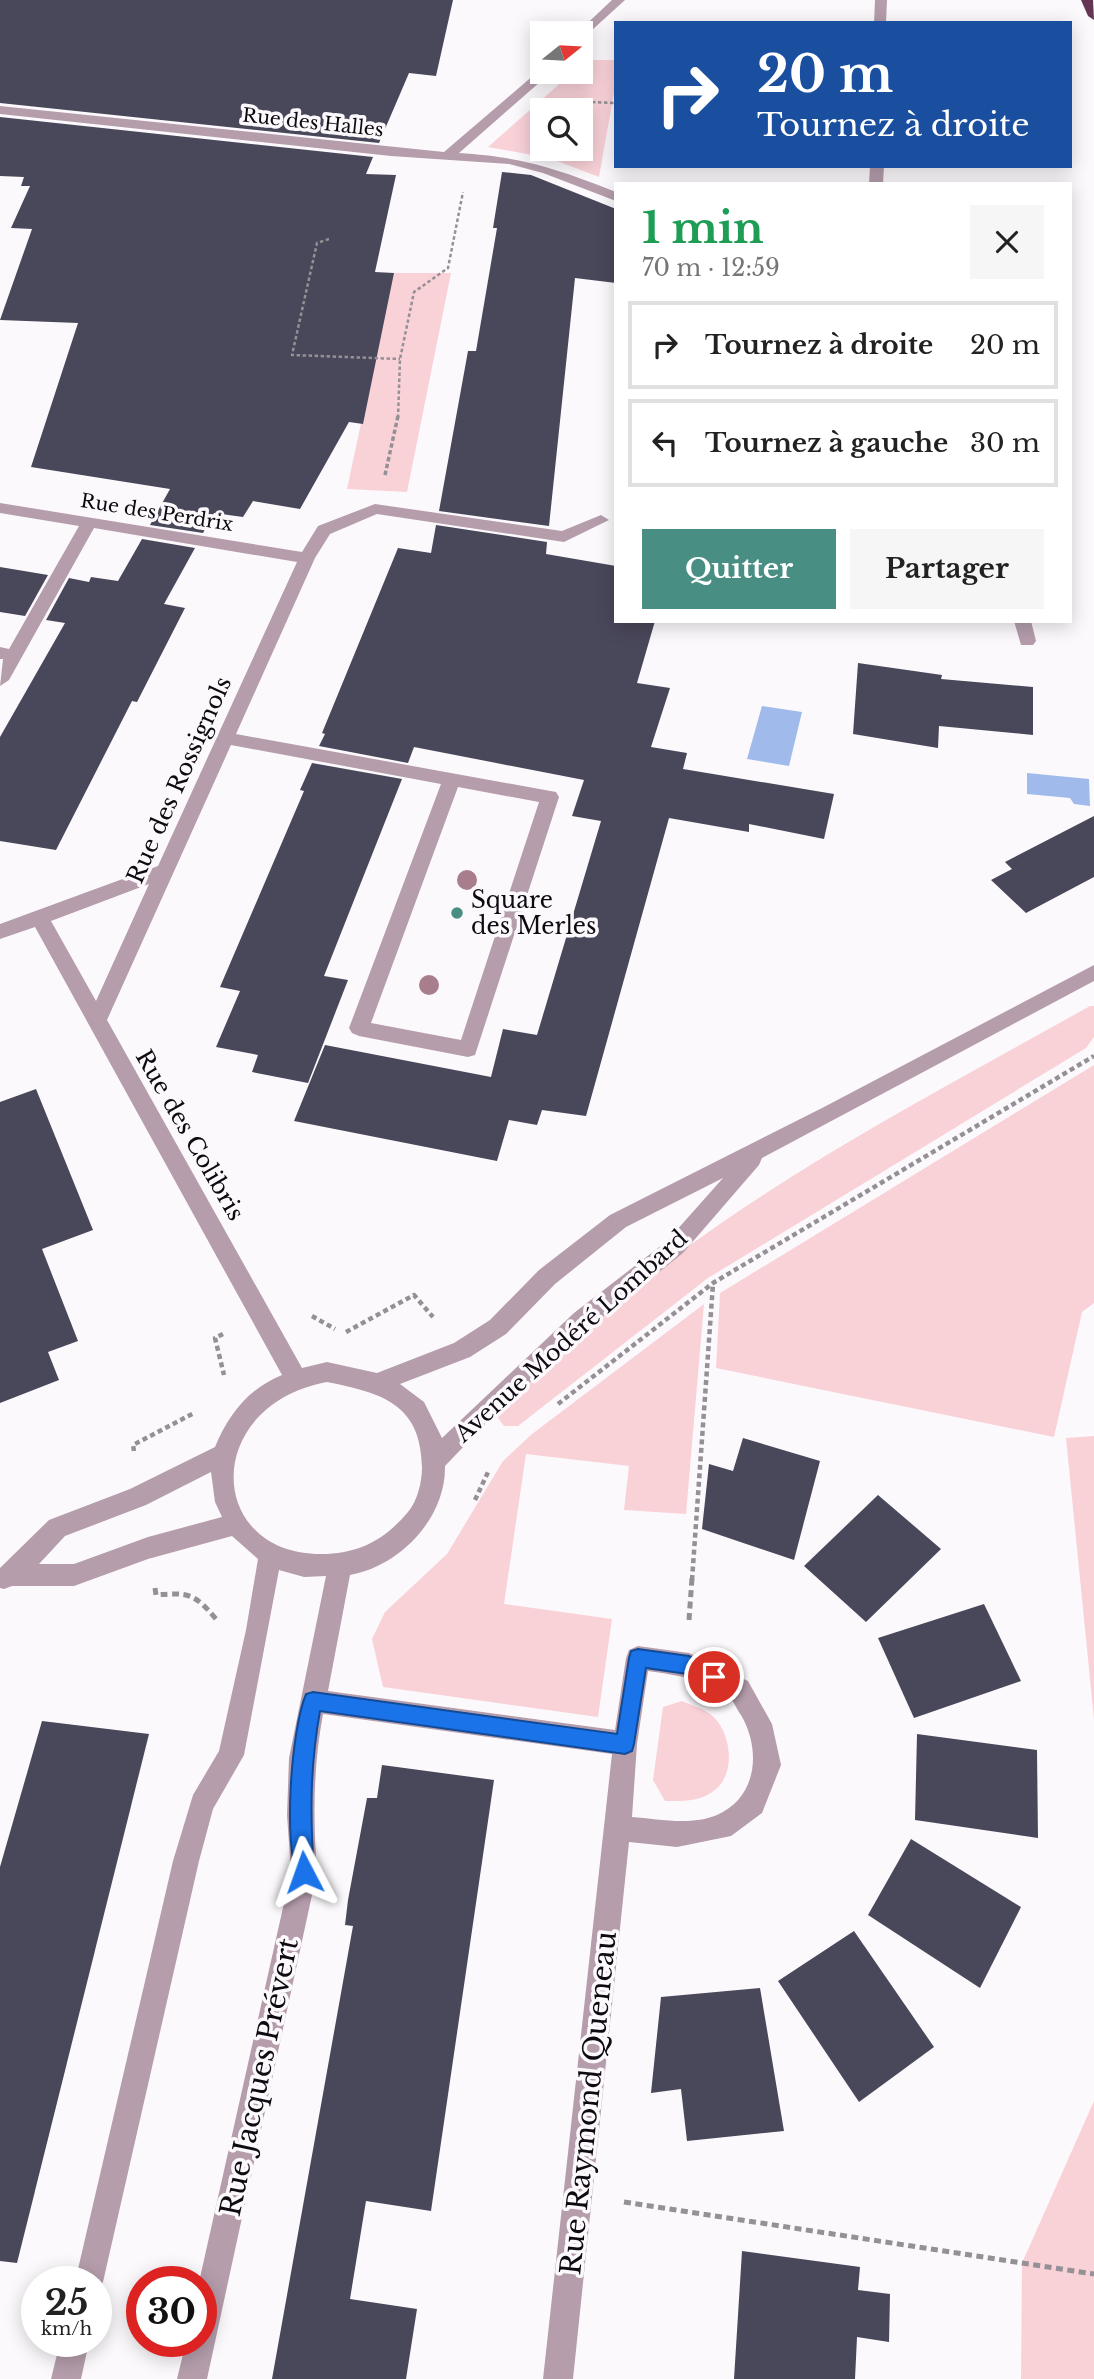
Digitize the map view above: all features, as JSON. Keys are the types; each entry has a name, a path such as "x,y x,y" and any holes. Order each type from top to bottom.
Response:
{"highway":[{"path":"1087,0 1094,16"}],"street":[{"path":"593,25 619,0"},
{"path":"880,21 881,0"},
{"path":"448,155 530,83"},
{"name":"Rue des Halles","path":"0,110 509,160 548,170 614,196"},
{"name":"Rue des Perdrix","path":"0,508 307,558"},
{"path":"375,509 564,537 601,520"},
{"name":"Rue des Rossignols","path":"96,1022 307,558 324,530 375,509"},
{"path":"0,680 7,654 89,522"},
{"path":"1023,623 1027,640"},
{"path":"225,738 550,797 468,1049 359,1028 451,780"},
{"path":"0,932 164,871"},
{"name":"Rue des Colibris","path":"40,918 296,1378"},
{"name":"Avenue Modéré Lombard","path":"382,1381 462,1350 498,1327 547,1277 618,1221 761,1149 1094,972"},
{"name":"Avenue Modéré Lombard","path":"437,1459 481,1413 582,1320 674,1247 761,1149"},
{"path":"337,1373 355,1374 382,1381 410,1400 429,1427 437,1459 434,1488 421,1516 400,1541 371,1558 340,1567 303,1566 270,1555 235,1524 221,1488 224,1454 234,1429 251,1406 274,1389 296,1378 337,1373"},
{"path":"6,1578 57,1528 138,1497 224,1454"},
{"path":"6,1578 74,1575 148,1548 235,1524"},
{"path":"93,2266 186,1861 202,1804 231,1755 258,1630 270,1555"},
{"name":"Rue Jacques Prévert","path":"217,2266 304,1872 300,1815 302,1758 340,1567"},
{"name":"Rue Raymond Queneau","path":"558,2379 625,1744 638,1658 689,1665 739,1689 761,1724 768,1765 753,1804 722,1827 677,1834 618,1828"},
{"path":"313,1701 625,1744"},
{"path":"66,2379 71,2357"},
{"name":"Rue Jacques Prévert","path":"192,2379 197,2357"}],"path":[{"path":"375,509 398,426 400,359 414,292 448,268 470,156"},
{"path":"329,239 317,243 292,355 400,359"},
{"path":"556,1406 713,1283 1094,1056"},
{"path":"689,1665 689,1616 713,1283"},
{"path":"220,1385 224,1373 215,1338 288,1303 342,1334 414,1295 462,1350"},
{"path":"138,1497 133,1445 196,1412"},
{"path":"468,1509 496,1455 481,1413"},
{"path":"148,1548 156,1595 179,1593 198,1598 214,1619 258,1630"},
{"path":"578,2194 1094,2274"}],"shaded area":[{"path":"593,60 614,60 614,92 599,177 557,161 593,161 593,98 544,98 559,84 593,84"},
{"path":"530,110 530,155 488,147"},
{"path":"393,273 451,273 407,492 347,489"},
{"path":"1094,1006 1094,1037 1086,1048 708,1278 518,1426 504,1426 495,1414 627,1294 723,1222 878,1125"},
{"path":"1094,1065 1094,1303 1082,1312 1054,1437 716,1368 720,1293"},
{"path":"704,1304 686,1514 624,1510 629,1466 526,1454 504,1604 612,1619 598,1717 383,1687 372,1639 385,1612 447,1554 503,1461 532,1434"},
{"path":"1094,1436 1094,1719 1066,1438"},
{"path":"682,1701 715,1718 726,1737 729,1760 723,1781 710,1793 692,1800 665,1801 653,1780 663,1707"},
{"path":"1094,2101 1094,2379 1021,2379 1022,2263"}],"water":[{"path":"762,706 802,712 789,766 747,759"},
{"path":"1027,773 1089,779 1090,806 1074,804 1070,798 1027,794"}],"building":[{"path":"0,0 453,0 436,76 409,73 379,143 0,103"},
{"path":"0,117 373,157 366,174 396,175 375,272 394,273 363,424 349,422 300,509 253,501 243,517 214,513 203,533 150,525 170,489 31,467 78,323 0,320 32,229 11,228 30,186 21,186 24,177 0,176"},
{"path":"502,172 531,175 614,208 614,283 575,278 549,526 439,511 468,351 476,351 497,228 493,228"},
{"path":"436,525 547,542 546,554 614,566 614,623 654,623 637,683 670,688 651,747 687,753 683,769 834,794 824,839 749,824 749,832 669,818 586,1116 542,1110 537,1125 509,1120 497,1161 294,1121 325,1045 491,1077 503,1029 537,1035 601,821 572,816 584,780 414,747 408,763 319,746 398,548 431,553"},
{"path":"142,539 195,548 164,604 185,608 137,702 132,701 56,850 0,841 0,737 65,623 46,620 69,578 89,582 91,577 118,581"},
{"path":"0,567 48,575 25,616 0,612"},
{"path":"858,663 942,675 941,679 1033,687 1033,735 939,726 938,748 853,734"},
{"path":"312,763 402,779 324,976 348,980 308,1083 252,1072 258,1055 216,1047 240,991 220,987 304,791 300,790"},
{"path":"1094,816 1094,877 1026,913 991,880 1012,869 1005,862"},
{"path":"36,1089 93,1230 42,1249 78,1341 48,1352 59,1380 0,1403 0,1102"},
{"path":"743,1438 820,1461 794,1560 702,1529 709,1464 733,1471"},
{"path":"878,1495 941,1549 866,1622 804,1566"},
{"path":"984,1604 1021,1681 914,1718 878,1638"},
{"path":"42,1721 149,1734 17,2263 0,2261 0,1867"},
{"path":"917,1734 1037,1750 1038,1838 915,1820"},
{"path":"382,1765 494,1780 431,2211 366,2201 350,2299 417,2309 406,2379 272,2379 353,1926 345,1925 348,1900 367,1798 377,1798"},
{"path":"911,1839 1021,1907 980,1988 868,1915"},
{"path":"854,1931 934,2047 859,2102 778,1981"},
{"path":"760,1988 784,2131 687,2141 681,2089 651,2093 661,1997"},
{"path":"742,2251 860,2267 858,2290 890,2294 889,2342 857,2337 855,2379 734,2379"}],"place":[{"name":"Square des Merles","path":"457,913"}],"route":[{"path":"304,1872 300,1815 302,1758 313,1701 625,1744 638,1658 689,1665 714,1677"}]}
